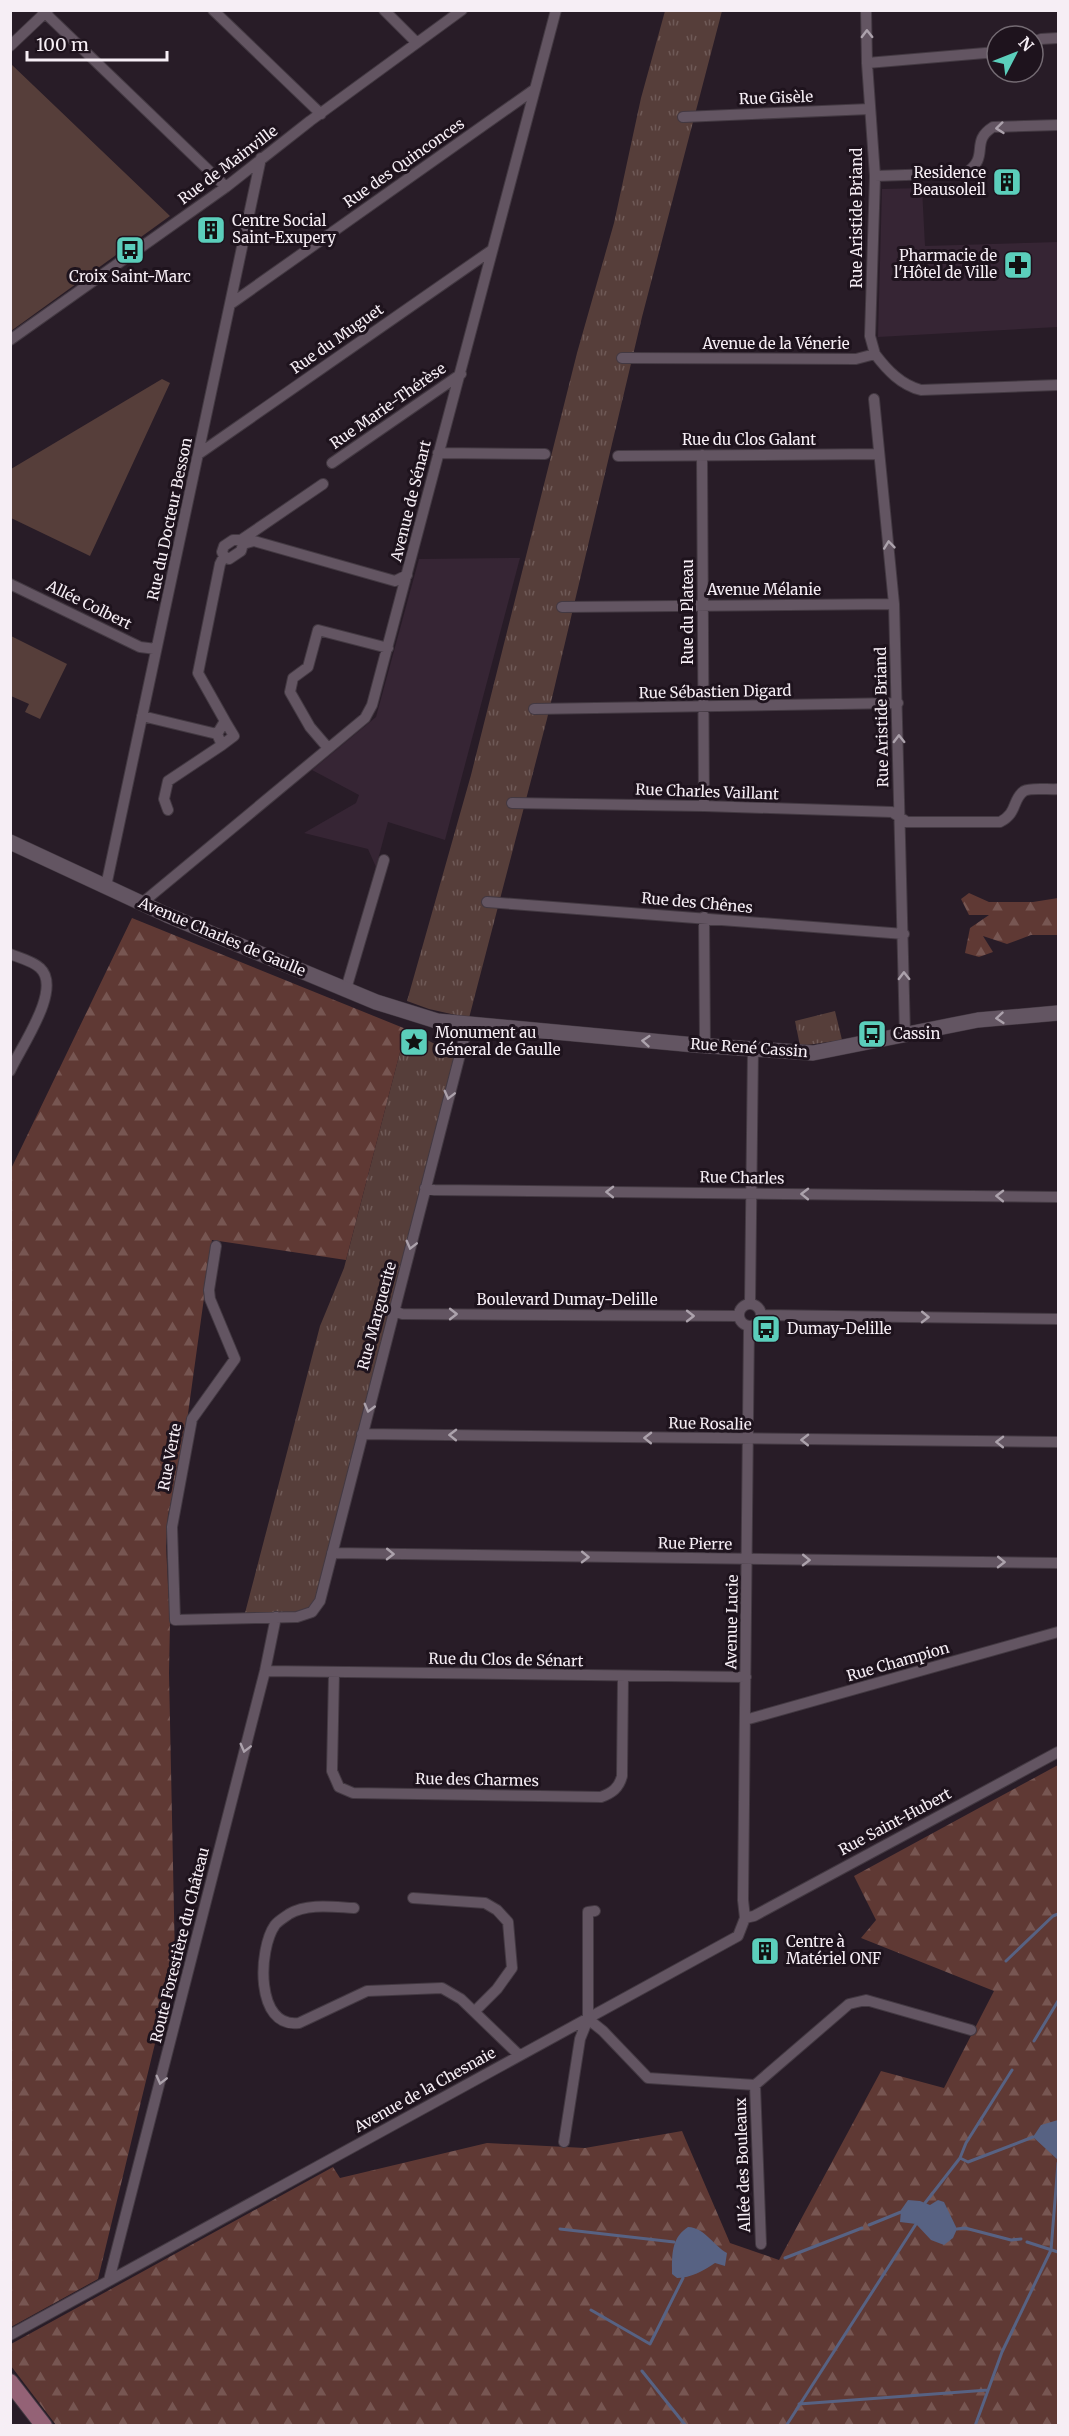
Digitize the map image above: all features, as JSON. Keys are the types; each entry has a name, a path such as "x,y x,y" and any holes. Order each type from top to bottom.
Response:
{"main road":[{"name":"Avenue Charles de Gaulle","path":"10,842 142,903 376,1002 437,1021"},
{"name":"Rue René Cassin","path":"437,1021 705,1046 813,1053 978,1020 1059,1012"},
{"path":"10,2382 44,2426"},
{"path":"10,2400 30,2426"}],"street":[{"path":"213,10 321,114"},
{"path":"384,10 417,43"},
{"name":"Rue de Mainville","path":"10,340 226,187 261,158 462,10"},
{"name":"Avenue de Sénart","path":"142,903 365,718 377,690 556,10"},
{"name":"Rue Aristide Briand","path":"866,10 867,63 875,176 870,336 875,354"},
{"path":"10,46 45,11 226,187"},
{"path":"867,63 985,53"},
{"name":"Rue des Quinconces","path":"232,303 535,89"},
{"name":"Rue Gisèle","path":"683,117 870,109"},
{"path":"875,176 966,173 976,166 981,154 979,144 983,133 993,127 1059,125"},
{"name":"Rue du Docteur Besson","path":"106,886 232,303 261,158"},
{"name":"Rue du Muguet","path":"200,453 492,250"},
{"path":"875,354 885,368 903,382 921,390 1059,385"},
{"name":"Avenue de la Vénerie","path":"622,358 856,359 875,354"},
{"name":"Rue Marie-Thérèse","path":"332,463 461,374"},
{"name":"Rue Aristide Briand","path":"873,399 894,604 905,1035"},
{"path":"438,453 545,454"},
{"name":"Rue du Clos Galant","path":"618,456 879,454"},
{"name":"Rue du Plateau","path":"702,455 704,806"},
{"path":"168,810 164,799 168,781 220,740 234,736 198,673 220,564 224,556 229,559 241,551 242,542 323,484"},
{"path":"242,542 254,542 395,581 407,575"},
{"name":"Allée Colbert","path":"10,584 140,647 156,649"},
{"name":"Avenue Mélanie","path":"562,607 894,604"},
{"path":"328,748 310,727 290,692 293,678 308,667 318,630 388,648"},
{"name":"Rue Sébastien Digard","path":"534,709 898,703"},
{"path":"141,716 220,740"},
{"name":"Rue Charles Vaillant","path":"512,802 892,812 907,822 1000,822 1009,817 1021,793 1026,790 1059,789"},
{"path":"346,989 384,860"},
{"name":"Rue des Chênes","path":"487,902 904,934"},
{"path":"704,917 705,1046"},
{"path":"10,954 41,969 45,975 47,990 42,1010 10,1071"},
{"path":"437,1021 454,1029 464,1039"},
{"name":"Rue Marguerite","path":"276,1617 297,1617 312,1612 320,1601 464,1039 476,1025"},
{"path":"750,1304 753,1048"},
{"name":"Rue Charles","path":"425,1188 434,1190 1059,1197"},
{"name":"Rue Verte","path":"216,1246 209,1290 210,1299 235,1359 192,1419 172,1527 175,1620 276,1617"},
{"path":"750,1304 759,1308 761,1315 759,1322 749,1326 743,1324 739,1316 743,1307 750,1304"},
{"name":"Boulevard Dumay-Delille","path":"395,1311 402,1314 739,1316"},
{"path":"761,1315 1059,1319"},
{"name":"Avenue Lucie","path":"745,1918 743,1900 749,1326"},
{"name":"Rue Rosalie","path":"362,1434 1059,1442"},
{"name":"Rue Pierre","path":"332,1553 1059,1563"},
{"name":"Route Forestière du Château","path":"109,2280 265,1671 276,1617"},
{"name":"Rue Champion","path":"745,1720 1059,1632"},
{"name":"Rue du Clos de Sénart","path":"265,1671 746,1677"},
{"name":"Rue des Charmes","path":"334,1673 332,1771 339,1787 353,1793 589,1797 610,1794 620,1785 623,1677"},
{"name":"Rue Saint-Hubert","path":"745,1918 1059,1752"},
{"path":"413,1898 485,1904 497,1910 508,1922 512,1968 497,1989 475,2012"},
{"path":"354,1908 321,1906 304,1909 291,1912 275,1924 268,1941 263,1990 279,2020 290,2024 299,2023 367,1991 421,1987 442,1988 461,1999 519,2055"},
{"path":"564,2142 580,2039 588,2019 588,1912 595,1911"},
{"name":"Avenue de la Chesnaie","path":"10,2335 738,1936 745,1918"},
{"path":"588,2019 603,2031 648,2078 755,2085 849,2004 866,2000 971,2030"},
{"name":"Allée des Bouleaux","path":"755,2085 761,2244"}],"shaded area":[{"path":"922,188 925,246 1058,242 1058,327 878,337 882,189"},
{"path":"520,558 445,840 388,822 376,867 368,849 304,833 356,803 359,795 312,770 376,717 419,559"}],"green space":[{"path":"665,11 722,11 642,317 547,719 469,1018 429,1009 407,1001 471,775 577,353 614,223 641,98"},
{"path":"11,64 170,216 11,331"},
{"path":"162,379 170,383 90,556 11,518 11,469"},
{"path":"11,636 67,664 40,719 25,712 29,704 11,696"},
{"path":"969,893 989,902 1033,902 1058,898 1058,935 1031,935 1007,944 983,936 993,952 979,957 965,953 970,928 989,915 969,915 961,899"},
{"path":"132,918 406,1029 346,1260 212,1240 183,1450 168,1515 166,1546 170,1623 175,1961 98,2279 11,2327 10,1171"},
{"path":"835,1011 842,1040 800,1046 795,1021"},
{"path":"406,1029 456,1055 314,1604 303,1613 245,1613 320,1326 344,1268"},
{"path":"1058,1765 1058,2425 56,2425 11,2366 11,2344 333,2167 340,2178 487,2143 585,2148 682,2131 730,2243 779,2260 881,2071 944,2088 994,1991 861,1938 876,1920 854,1876"}],"water":[{"path":"1058,2120 1058,2160 1033,2137 1041,2125"},
{"path":"908,2200 930,2205 938,2200 944,2202 957,2229 953,2238 944,2245 931,2240 916,2224 900,2222 901,2210"},
{"path":"688,2227 699,2230 727,2253 725,2266 715,2263 697,2274 682,2278 677,2278 672,2274 675,2242 682,2231"}],"waterway":[{"path":"1006,1961 1053,1916 1058,1914"},
{"path":"1034,2041 1058,2001"},
{"path":"925,2203 960,2158 966,2143 1012,2070"},
{"path":"960,2158 968,2162 1033,2137"},
{"path":"975,2426 1002,2352 1051,2250 1058,2163"},
{"path":"869,2225 901,2212"},
{"path":"786,2426 916,2224"},
{"path":"785,2258 862,2228"},
{"path":"957,2229 965,2228 1011,2240 1021,2239"},
{"path":"560,2229 674,2242"},
{"path":"1027,2242 1058,2252"},
{"path":"591,2310 650,2344 683,2278"},
{"path":"642,2371 686,2426"},
{"path":"799,2404 988,2390"}],"place":[{"name":"Residence Beausoleil","path":"1007,182"},
{"name":"Centre Social Saint-Exupery","path":"211,230"},
{"name":"Croix Saint-Marc","path":"130,250"},
{"name":"Pharmacie de l'Hôtel de Ville","path":"1018,265"},
{"name":"Cassin","path":"872,1034"},
{"name":"Monument au Géneral de Gaulle","path":"414,1042"},
{"name":"Dumay-Delille","path":"766,1329"},
{"name":"Centre à Matériel ONF","path":"765,1951"}]}
